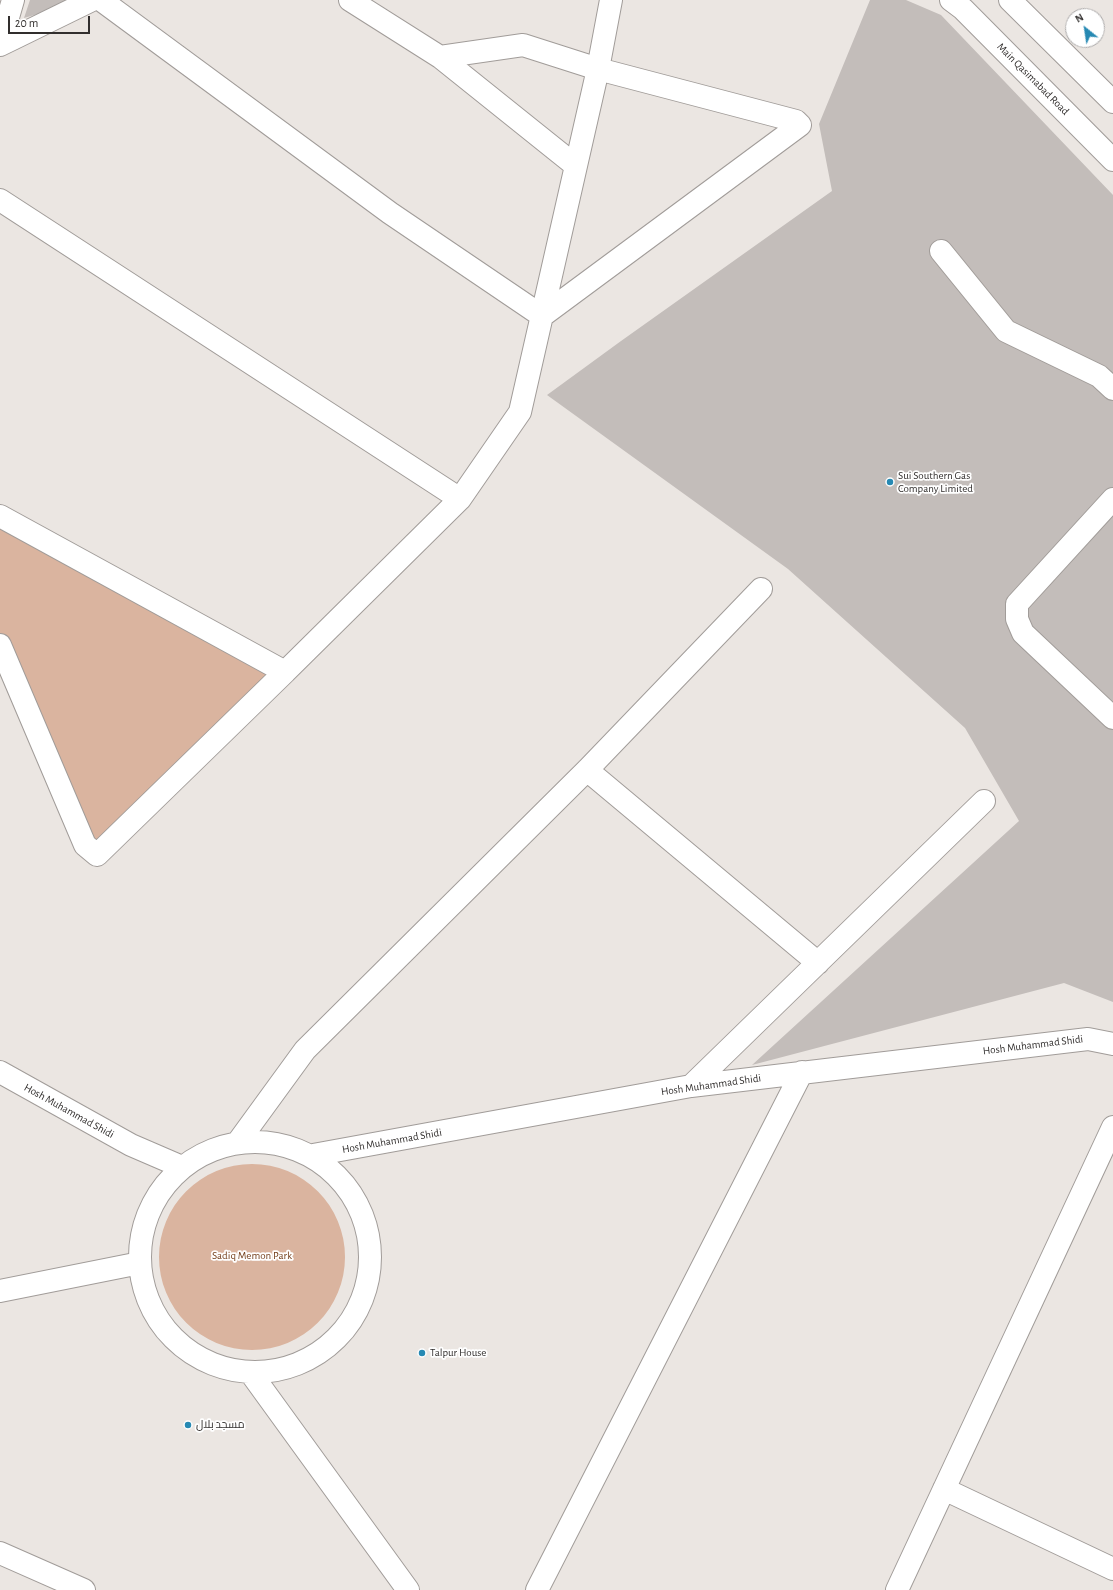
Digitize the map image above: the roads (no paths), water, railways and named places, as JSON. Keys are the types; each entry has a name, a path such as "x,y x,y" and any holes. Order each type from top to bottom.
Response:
{"street":[{"path":"0,45 13,0"},
{"path":"0,45 92,0"},
{"path":"101,0 390,213 542,316"},
{"path":"350,0 440,57 576,166"},
{"path":"0,645 85,845 96,855 285,672 460,499 520,412 598,69 611,0"},
{"name":"Main Qasimabad Road","path":"951,0 963,9 1113,160"},
{"path":"1010,0 1113,102"},
{"path":"440,57 523,45 598,69 796,121 800,124 542,316"},
{"path":"0,200 460,499"},
{"path":"941,251 1006,331 1099,376 1113,389"},
{"path":"1113,499 1017,604 1017,619 1023,633 1113,718"},
{"path":"0,516 285,672"},
{"path":"238,1142 306,1050 587,770 761,589"},
{"path":"587,770 818,963"},
{"path":"692,1086 984,801"},
{"name":"Hosh Muhammad Shidi","path":"312,1155 692,1086 1088,1039 1113,1044"},
{"name":"Hosh Muhammad Shidi","path":"0,1072 131,1146 182,1167"},
{"path":"537,1590 802,1072"},
{"path":"897,1590 1113,1127"},
{"path":"238,1142 276,1143 312,1155 342,1179 363,1212 372,1250 367,1288 351,1323 323,1350 289,1367 250,1372 222,1368 196,1356 174,1339 156,1316 145,1291 140,1263 144,1227 158,1194 182,1167 208,1151 238,1142"},
{"path":"0,1291 140,1263"},
{"path":"250,1372 408,1590"},
{"path":"944,1489 1113,1569"},
{"path":"0,1553 74,1588"}],"place":[{"name":"Sui Southern Gas Company Limited","path":"890,482"},
{"name":"Talpur House","path":"422,1353"},
{"name":"مسجد بلال","path":"188,1425"}],"park label":[{"name":"Sadiq Memon Park","path":"252,1256"}]}
